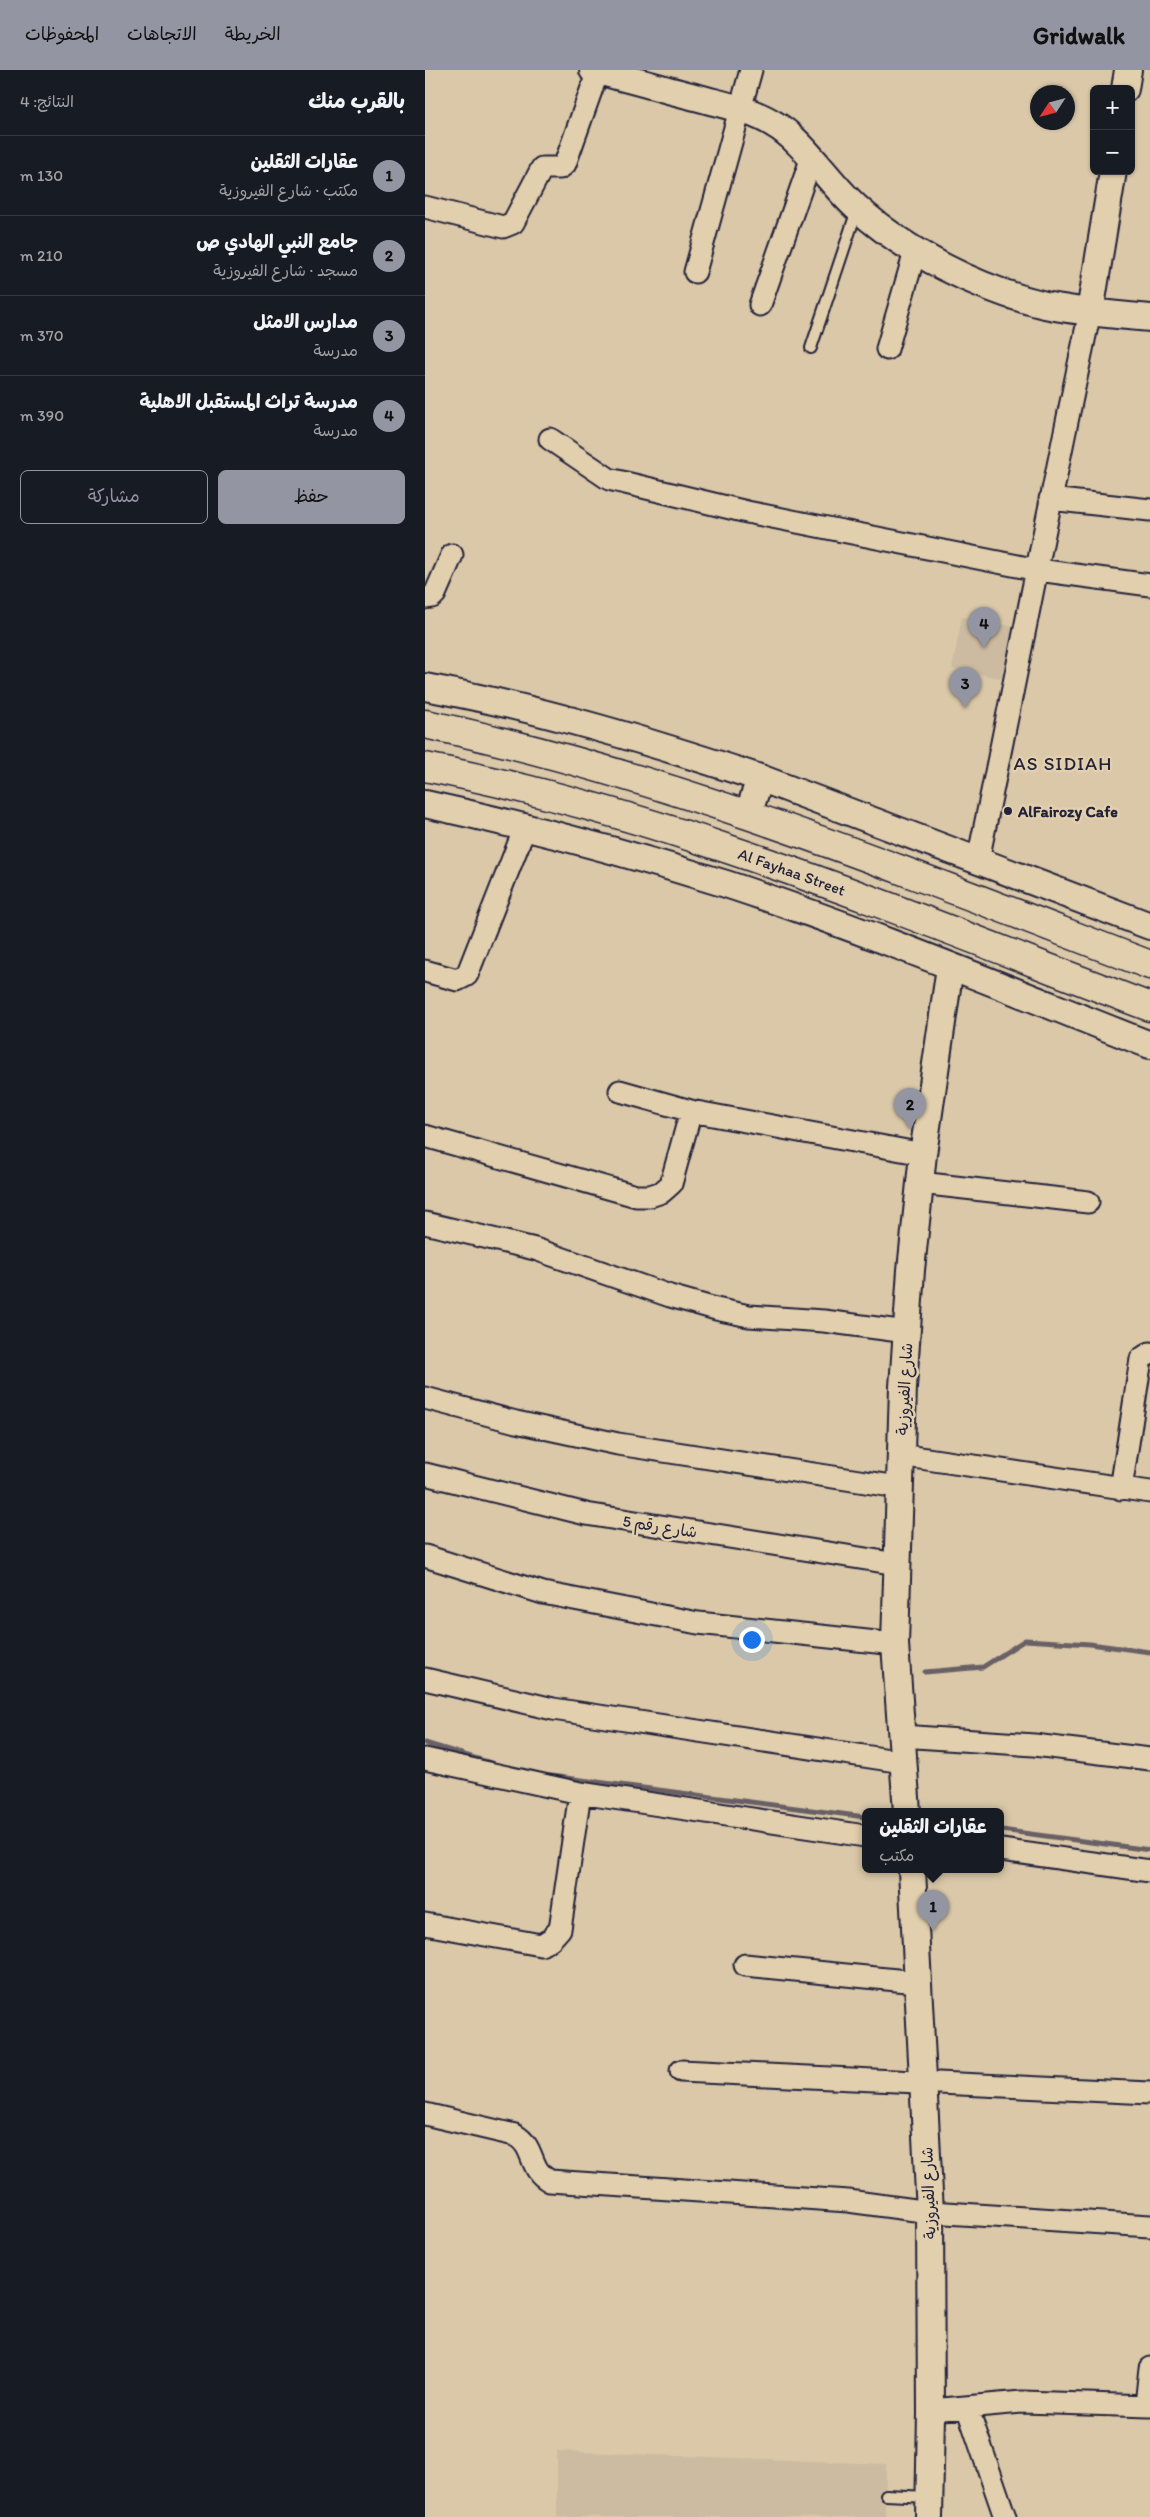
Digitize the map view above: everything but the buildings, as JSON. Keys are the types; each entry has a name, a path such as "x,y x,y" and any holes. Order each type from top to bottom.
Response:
{"highway":[{"path":"425,724 601,768 748,815 1150,965"},
{"name":"Al Fayhaa Street","path":"425,767 519,786 591,805 739,851 1150,1008"},
{"path":"983,944 997,907"}],"street":[{"path":"695,272 742,109 751,70"},
{"path":"1126,85 1128,70"},
{"path":"425,207 503,227 513,223 543,168 560,168 565,164 596,71 742,109 773,123 786,131 839,192 857,209 899,242 915,252 996,289 1045,304 1090,312 1150,318"},
{"path":"760,305 811,160"},
{"path":"978,860 1038,570 1049,499 1090,312 1112,175"},
{"path":"887,348 915,252"},
{"path":"550,439 609,479 747,512 1038,570 1150,585"},
{"path":"1049,499 1150,510"},
{"path":"425,598 432,597 435,594 452,555"},
{"path":"425,687 537,712 695,757 760,778 1150,926"},
{"path":"748,815 760,778"},
{"path":"425,804 526,826 726,885 950,967 1150,1045"},
{"path":"425,971 457,980 467,975 526,826"},
{"path":"726,885 739,851"},
{"name":"شارع الفيروزية","path":"907,1808 895,1644 900,1454 911,1270 923,1154 950,967"},
{"path":"620,1091 691,1111 923,1154"},
{"path":"425,1136 637,1196 650,1196 662,1192 671,1184 691,1111"},
{"path":"920,1183 1088,1202"},
{"path":"425,1223 535,1249 670,1296 725,1310 767,1318 824,1321 907,1332"},
{"path":"1121,1489 1141,1359 1150,1353"},
{"path":"425,1398 515,1422 618,1444 899,1487"},
{"path":"900,1454 1150,1492"},
{"name":"شارع رقم 5","path":"425,1474 586,1514 897,1564"},
{"path":"425,1556 543,1593 698,1623 895,1644"},
{"path":"425,1679 553,1709 903,1762"},
{"path":"901,1736 1034,1745 1150,1759"},
{"path":"425,1759 580,1793 862,1836"},
{"path":"425,1924 541,1945 551,1939 560,1929 580,1793"},
{"path":"1004,1850 1150,1871"},
{"name":"شارع الفيروزية","path":"912,1873 930,2212 931,2410 929,2507"},
{"path":"745,1965 917,1982"},
{"path":"681,2071 1150,2094"},
{"path":"425,2114 515,2135 524,2141 535,2167 542,2177 550,2181 848,2202 930,2212 1150,2226"},
{"path":"931,2410 1022,2402 1148,2406 1150,2368"},
{"path":"967,2407 1005,2517"}],"lane":[{"path":"811,348 857,209"},
{"path":"885,2495 929,2507"}],"shaded area":[{"path":"962,617 1016,627 1006,679 952,669"},
{"path":"557,2451 886,2464 885,2517 557,2517"}],"waterway":[{"path":"925,1672 983,1667 1025,1640 1090,1644 1150,1652"},
{"path":"425,1743 494,1764"},
{"path":"551,1776 862,1817"},
{"path":"1004,1830 1150,1850"}],"place":[{"name":"مدرسة تراث المستقبل الاهلية","path":"984,648"},
{"name":"مدارس الامثل","path":"965,708"},
{"name":"AlFairozy Cafe","path":"1008,811"},
{"name":"جامع النبي الهادي ص","path":"910,1129"},
{"name":"عقارات الثقلين","path":"933,1931"}],"district":[{"name":"AS SIDIAH","path":"1063,763"}]}
